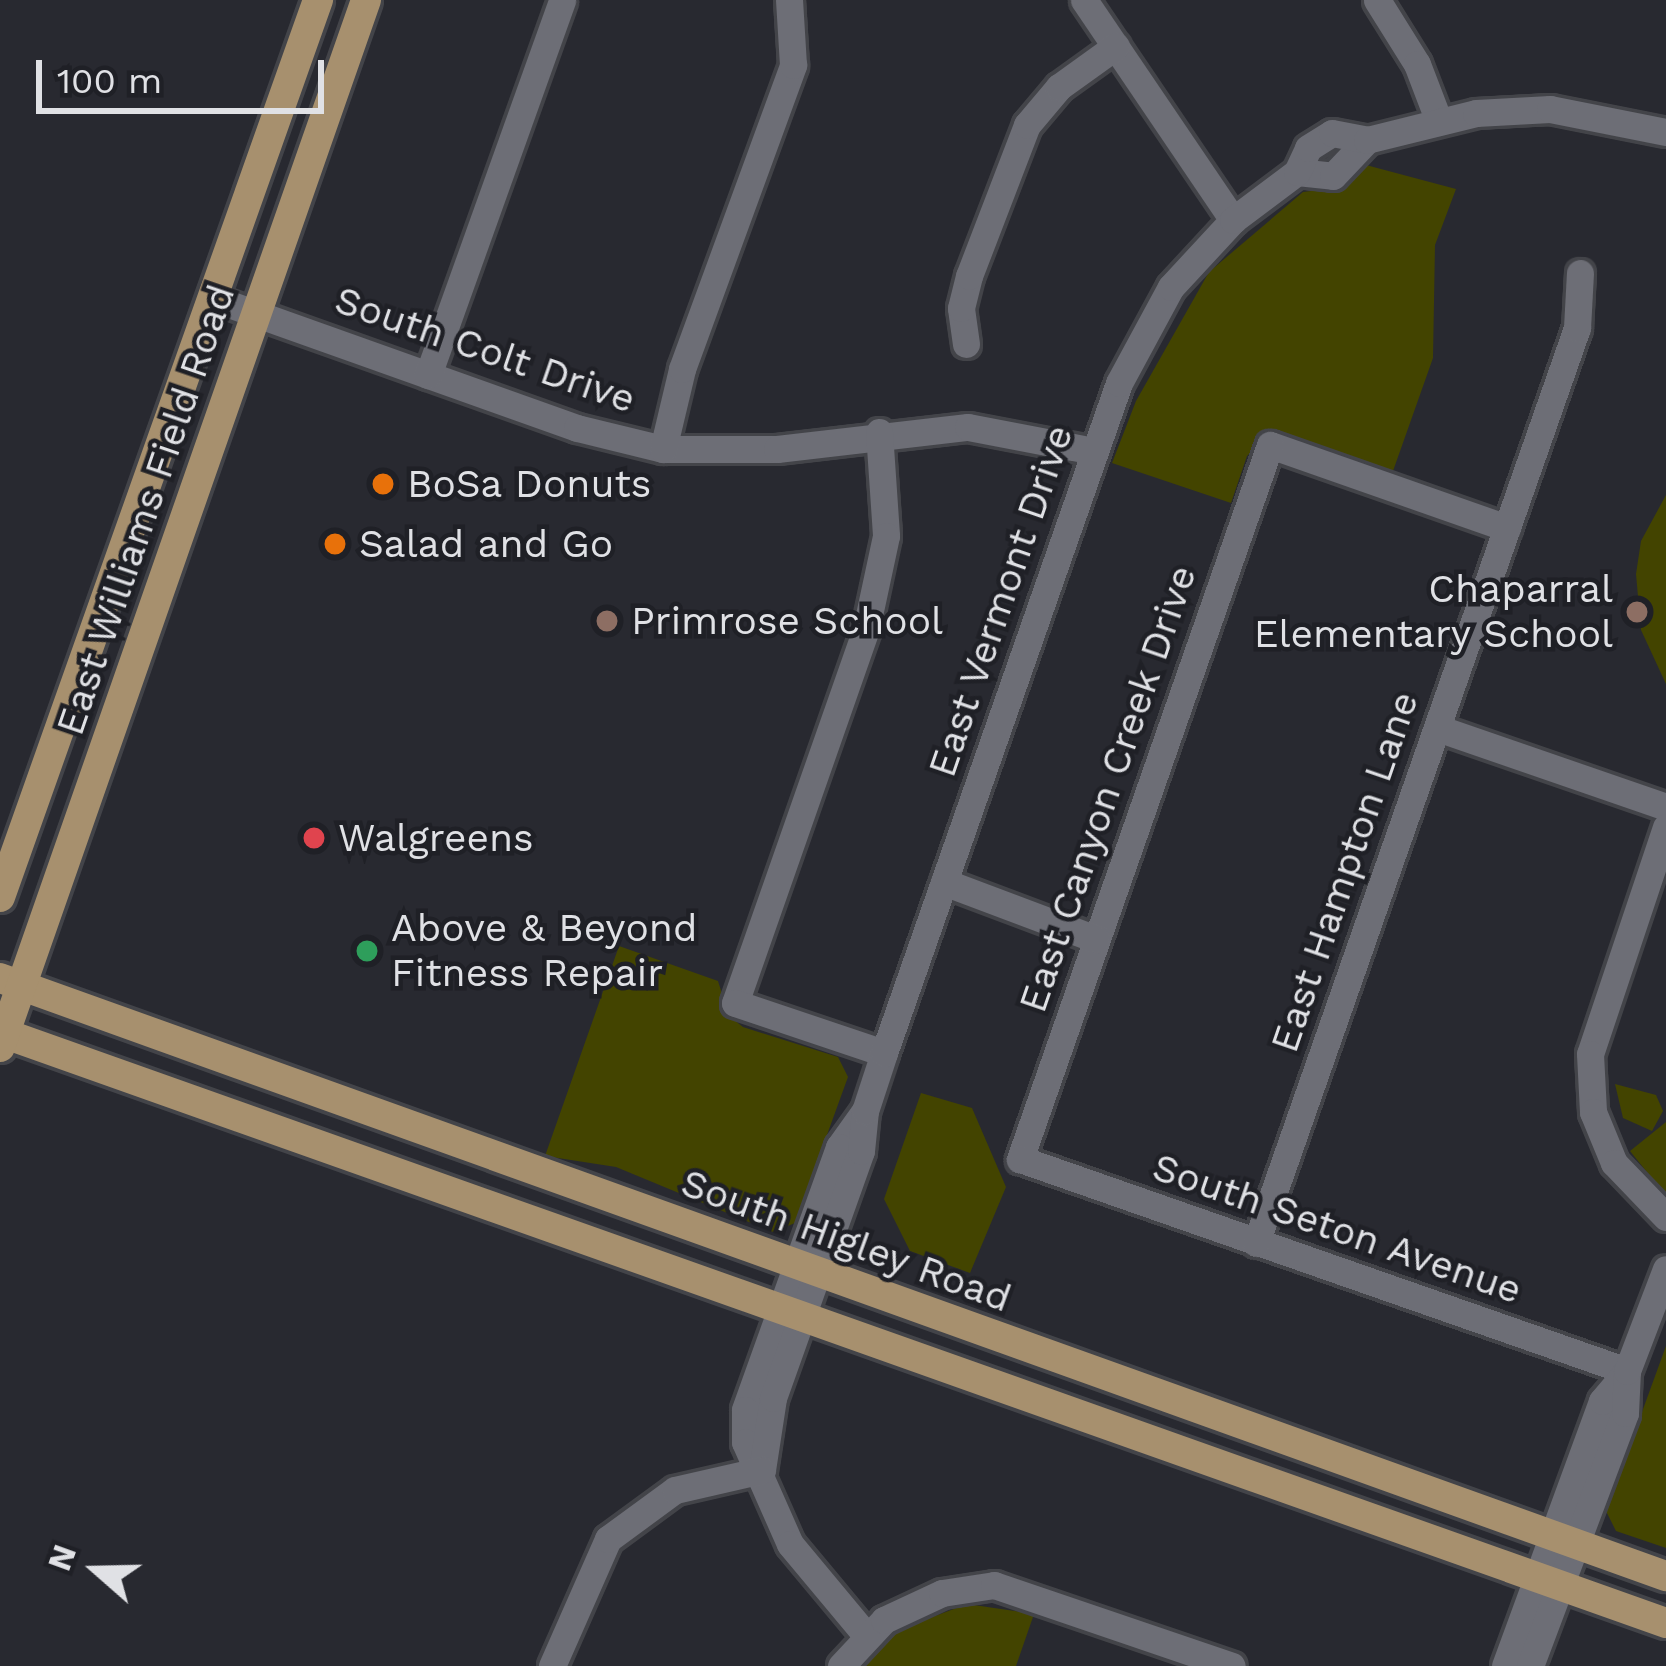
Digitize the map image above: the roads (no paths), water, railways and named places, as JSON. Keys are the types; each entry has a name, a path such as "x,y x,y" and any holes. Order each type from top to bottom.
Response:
{"main road":[{"name":"East Williams Field Road","path":"0,897 318,0"},
{"name":"East Williams Field Road","path":"2,1038 11,982 366,0"},
{"name":"South Higley Road","path":"11,982 1666,1576"},
{"path":"2,1038 792,1311 1666,1623"},
{"path":"497,1208 506,1160"}],"street":[{"path":"428,376 562,0"},
{"path":"663,449 682,369 793,65 789,0"},
{"path":"1084,0 1233,220"},
{"path":"1377,0 1417,64 1438,119"},
{"path":"967,344 961,308 969,276 1027,125 1059,87 1116,46"},
{"name":"East Vermont Drive","path":"874,1627 790,1544 762,1470 745,1442 745,1410 861,1151 865,1111 884,1053 1094,451 1149,321 1233,220 1298,172 1318,140 1333,133 1366,140 1438,119 1550,110 1666,132"},
{"name":"East Hampton Lane","path":"1256,1243 1577,328 1580,273"},
{"name":"South Colt Drive","path":"212,298 577,428 663,449 776,449 879,432 968,427 1094,451"},
{"path":"879,432 886,536 866,628 735,1003 884,1053"},
{"name":"East Canyon Creek Drive","path":"1020,1159 1270,445 1507,528"},
{"path":"1437,728 1666,807"},
{"path":"1666,827 1590,1054 1593,1112 1615,1162 1666,1217"},
{"path":"944,882 1096,938"},
{"name":"South Seton Avenue","path":"1020,1159 1627,1371"},
{"path":"1505,1666 1625,1413 1627,1371 1666,1269"},
{"path":"552,1666 608,1539 675,1490 762,1470"},
{"path":"1530,1666 1548,1581"},
{"path":"841,1666 874,1627 943,1593 994,1585 1232,1666"}],"place":[{"name":"BoSa Donuts","path":"383,484"},
{"name":"Salad and Go","path":"335,544"},
{"name":"Chaparral Elementary School","path":"1637,612"},
{"name":"Primrose School","path":"607,621"},
{"name":"Walgreens","path":"314,838"},
{"name":"Above & Beyond Fitness Repair","path":"367,951"}]}
